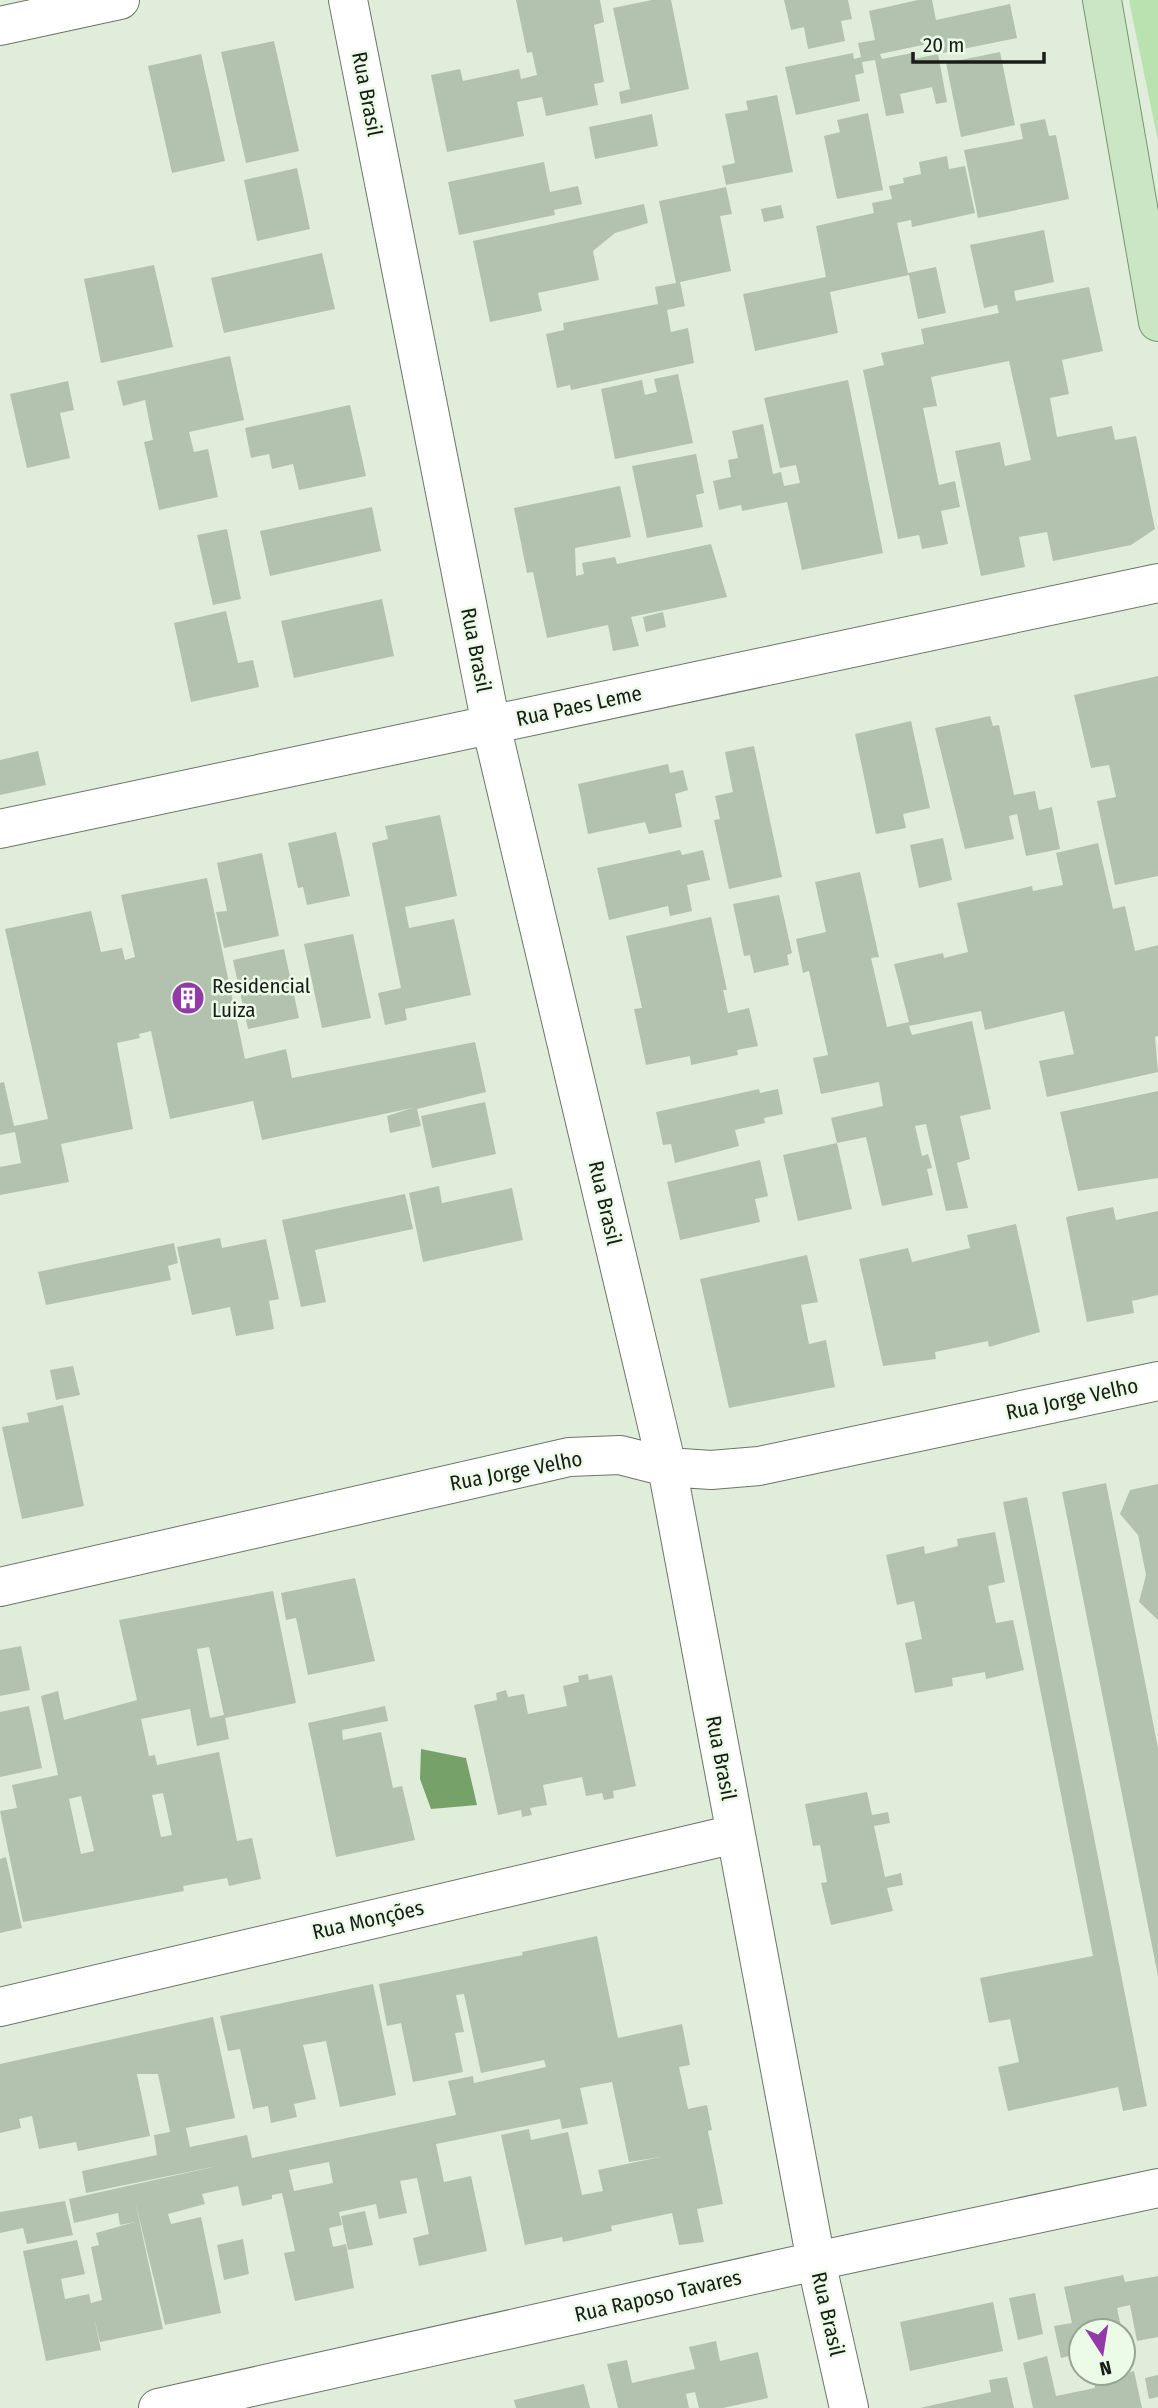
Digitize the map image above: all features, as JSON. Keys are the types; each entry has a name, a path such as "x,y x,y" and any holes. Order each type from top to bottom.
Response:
{"main road":[{"path":"1102,0 1158,322"}],"street":[{"path":"0,26 120,0"},
{"name":"Rua Brasil","path":"348,0 491,725 667,1467 816,2261 849,2408"},
{"name":"Rua Paes Leme","path":"0,830 1158,583"},
{"name":"Rua Jorge Velho","path":"0,1587 569,1457 620,1455 667,1467 711,1470 759,1466 1158,1381"},
{"name":"Rua Monções","path":"0,2007 735,1834"},
{"name":"Rua Raposo Tavares","path":"158,2408 816,2261 1158,2188"}],"shaded area":[{"path":"1129,0 1158,0 1158,141"},
{"path":"421,1749 466,1758 477,1805 431,1809 420,1779"}],"building":[{"path":"516,0 600,0 604,22 594,25 604,82 594,84 598,105 546,116 542,97 517,102 524,136 447,152 431,75 460,69 463,81 519,69 521,79 537,75 532,52 527,53"},
{"path":"652,0 671,0 689,89 621,104 619,92 630,89 613,8"},
{"path":"784,0 848,0 852,19 841,21 845,41 808,49 804,27 791,30"},
{"path":"918,0 932,0 936,20 1010,4 1017,38 943,53 941,41 880,54 882,59 912,53 914,59 938,54 947,102 936,104 932,87 900,94 904,113 886,116 875,60 862,62 864,73 855,75 860,101 796,115 785,67 853,53 854,59 861,57 858,43 875,40 869,11"},
{"path":"274,41 299,151 246,163 221,52"},
{"path":"1000,52 1015,125 961,137 946,63"},
{"path":"201,54 225,161 172,173 148,66"},
{"path":"777,95 793,172 726,185 722,166 735,163 725,114 748,110 746,101"},
{"path":"868,113 883,190 837,199 824,136 840,132 837,120"},
{"path":"652,114 658,146 595,159 589,127"},
{"path":"1045,119 1049,136 1056,135 1069,199 978,218 964,150 1023,139 1020,124"},
{"path":"947,156 949,169 965,166 975,213 912,227 911,220 897,223 908,273 936,267 946,313 918,319 909,275 830,292 838,333 755,351 743,294 826,277 816,226 874,213 872,203 892,199 889,186 904,183 903,178 921,174 919,162"},
{"path":"544,162 550,192 578,186 582,204 554,210 555,215 459,235 448,182"},
{"path":"297,168 310,229 257,241 244,180"},
{"path":"726,187 732,214 720,216 731,271 680,282 685,306 667,310 671,332 688,328 694,363 571,390 570,385 557,388 546,334 564,330 563,323 658,304 655,287 676,283 659,201"},
{"path":"644,204 648,223 615,233 593,251 599,280 538,293 542,311 490,322 473,241"},
{"path":"781,205 784,218 764,222 761,209"},
{"path":"1044,230 1054,282 1014,291 1016,301 1089,287 1103,351 1062,360 1069,394 1050,398 1057,437 1112,426 1115,440 1136,436 1155,529 1131,545 1053,561 1047,532 1019,537 1025,567 981,576 955,451 1000,442 1005,466 1031,460 1009,361 931,377 937,406 923,408 939,485 955,481 960,507 941,511 948,544 922,549 919,535 898,539 863,370 884,365 881,353 924,344 921,329 999,313 997,305 984,308 970,245"},
{"path":"322,253 335,309 224,333 211,278"},
{"path":"154,265 173,347 101,363 84,279"},
{"path":"230,356 244,420 189,432 194,452 208,449 218,497 159,510 144,442 153,440 145,400 123,406 117,381"},
{"path":"678,374 693,443 615,459 601,389 642,380 645,395 657,392 654,379"},
{"path":"848,380 883,553 802,570 787,502 742,511 741,505 719,510 713,481 731,477 728,460 738,458 732,431 763,424 773,474 781,472 784,486 800,483 796,465 780,468 764,398"},
{"path":"68,381 74,410 60,413 70,458 27,468 10,394"},
{"path":"350,405 366,476 299,490 293,464 272,469 269,454 251,458 245,428"},
{"path":"696,454 704,493 696,495 703,527 647,538 632,466"},
{"path":"620,486 631,537 575,548 576,576 584,574 582,563 615,557 617,564 711,544 727,597 631,617 639,646 613,651 608,625 547,638 533,572 527,573 514,508"},
{"path":"372,507 381,551 270,576 260,531"},
{"path":"227,529 241,599 213,605 197,535"},
{"path":"382,599 394,656 294,678 281,621"},
{"path":"226,611 238,663 253,660 259,687 191,702 174,623"},
{"path":"663,612 666,627 646,632 643,617"},
{"path":"1158,676 1158,876 1115,885 1097,801 1116,797 1109,765 1091,768 1074,695"},
{"path":"990,716 993,726 999,725 1014,795 1035,791 1039,810 1052,807 1060,849 1026,856 1017,814 1009,816 1014,839 965,849 935,728"},
{"path":"911,721 930,808 903,814 906,828 876,834 855,734"},
{"path":"754,746 782,877 729,889 714,820 720,819 715,796 733,792 725,752"},
{"path":"38,751 46,785 0,795 0,760"},
{"path":"668,764 670,773 683,770 688,790 675,794 682,827 649,834 645,822 588,834 578,784"},
{"path":"440,815 457,896 405,907 409,928 454,919 471,995 405,1009 407,1020 385,1025 378,993 401,988 372,843 388,839 385,826"},
{"path":"336,832 350,896 307,905 303,887 298,888 288,843"},
{"path":"943,838 952,880 919,888 910,845"},
{"path":"1098,843 1113,909 1125,906 1135,951 1158,945 1158,1036 1155,1037 1158,1072 1047,1097 1039,1061 1074,1054 1064,1011 985,1030 981,1011 909,1026 912,1035 972,1021 991,1109 960,1116 970,1159 957,1163 968,1208 946,1211 926,1124 915,1126 922,1156 928,1154 932,1168 927,1169 933,1195 882,1206 866,1137 837,1143 831,1118 883,1106 879,1082 821,1094 813,1058 828,1055 809,971 803,973 796,939 826,932 815,882 860,872 879,957 871,958 887,1027 909,1022 894,964 943,953 944,958 968,952 957,903 1032,886 1033,891 1063,885 1056,853"},
{"path":"680,850 682,855 703,850 710,880 687,885 692,911 670,916 668,906 609,920 597,868"},
{"path":"262,853 279,936 224,948 216,912 227,911 217,863"},
{"path":"207,878 245,1059 286,1049 292,1078 475,1042 486,1092 417,1109 421,1126 390,1133 387,1116 412,1108 262,1140 253,1101 170,1119 151,1031 139,1034 140,1038 117,1043 133,1129 61,1144 69,1182 0,1195 0,1167 21,1163 15,1132 0,1135 0,1083 4,1082 14,1126 48,1119 5,929 91,911 101,952 122,948 125,960 135,957 121,895"},
{"path":"779,895 792,953 787,955 789,965 754,973 750,955 744,956 733,904"},
{"path":"711,917 727,990 723,990 728,1013 749,1008 758,1046 737,1050 738,1055 691,1065 690,1056 646,1065 634,1009 642,1008 626,936"},
{"path":"353,934 371,1018 322,1028 304,944"},
{"path":"284,949 299,1018 248,1029 233,960"},
{"path":"759,1089 760,1093 778,1089 783,1114 764,1118 765,1123 735,1130 739,1146 675,1163 671,1144 663,1145 656,1112"},
{"path":"1158,1091 1158,1178 1078,1191 1060,1112"},
{"path":"485,1102 496,1154 432,1168 421,1116"},
{"path":"837,1143 852,1209 798,1221 783,1155"},
{"path":"760,1160 768,1196 755,1199 760,1222 680,1240 667,1182"},
{"path":"439,1186 442,1203 512,1188 523,1240 423,1262 409,1193"},
{"path":"405,1194 413,1229 315,1250 326,1302 301,1307 282,1220"},
{"path":"1113,1207 1116,1220 1158,1211 1158,1295 1132,1301 1134,1313 1087,1322 1066,1217"},
{"path":"1016,1224 1040,1332 989,1347 988,1341 935,1352 936,1359 883,1366 859,1259 908,1248 912,1262 970,1248 967,1235"},
{"path":"220,1238 222,1248 266,1239 279,1299 269,1301 274,1329 236,1336 230,1307 192,1315 177,1247"},
{"path":"174,1243 178,1263 168,1266 171,1280 46,1305 38,1272"},
{"path":"807,1255 818,1302 801,1305 809,1344 826,1340 835,1387 729,1408 700,1279"},
{"path":"73,1366 80,1395 56,1400 50,1370"},
{"path":"63,1405 84,1506 22,1519 2,1427 29,1422 27,1413"},
{"path":"1106,1483 1158,1748 1158,1976 1062,1492"},
{"path":"1158,1484 1158,1620 1139,1602 1146,1575 1138,1535 1120,1514 1130,1490"},
{"path":"1027,1497 1147,2106 1123,2111 1118,2087 1008,2111 998,2067 1019,2062 1010,2019 989,2023 980,1978 1093,1956 1003,1502"},
{"path":"995,1532 1005,1582 988,1586 996,1623 1013,1620 1024,1670 986,1679 985,1672 952,1678 953,1686 915,1693 905,1643 922,1639 914,1601 897,1605 886,1555 924,1546 925,1554 958,1546 957,1539"},
{"path":"355,1578 375,1661 308,1675 296,1618 286,1620 281,1593"},
{"path":"273,1591 296,1703 225,1718 229,1739 197,1746 190,1709 141,1719 149,1756 155,1755 157,1765 219,1752 237,1841 252,1838 261,1879 229,1886 227,1878 183,1886 184,1891 23,1922 0,1811 17,1808 12,1785 58,1775 41,1696 58,1691 64,1720 137,1700 119,1620","holes":["209,1647 224,1715 210,1718 197,1649","163,1793 172,1835 161,1837 152,1795","81,1796 94,1851 81,1854 69,1799"]},
{"path":"21,1646 30,1690 0,1696 0,1650"},
{"path":"588,1674 589,1680 612,1675 636,1786 613,1791 614,1798 604,1800 602,1793 586,1796 582,1777 543,1785 547,1805 530,1808 532,1815 522,1817 521,1810 498,1815 474,1705 497,1700 496,1693 506,1690 508,1697 524,1694 528,1714 567,1706 563,1686 579,1682 578,1676"},
{"path":"29,1706 42,1768 0,1777 0,1712"},
{"path":"385,1706 388,1721 342,1730 343,1740 381,1732 393,1788 402,1786 415,1840 336,1857 308,1723"},
{"path":"867,1792 872,1815 888,1812 890,1823 874,1826 885,1877 901,1873 903,1885 887,1888 893,1911 831,1925 821,1883 827,1882 820,1845 813,1846 805,1804"},
{"path":"6,1857 22,1928 0,1933 0,1859"},
{"path":"597,1936 618,2038 682,2024 690,2065 679,2067 688,2109 707,2105 712,2130 708,2131 723,2204 697,2209 704,2242 679,2245 672,2213 611,2226 612,2231 563,2242 562,2237 525,2245 501,2135 529,2129 531,2140 568,2132 582,2195 603,2191 598,2170 660,2157 629,2162 612,2082 580,2088 588,2124 562,2129 560,2119 436,2144 444,2182 471,2176 487,2251 419,2266 413,2238 429,2234 417,2178 400,2181 407,2213 379,2219 376,2204 339,2212 342,2225 329,2228 333,2247 346,2244 354,2288 295,2301 284,2253 295,2251 282,2193 272,2195 272,2199 242,2206 238,2186 202,2194 205,2204 168,2214 171,2224 201,2217 221,2313 165,2325 135,2201 163,2329 100,2342 94,2318 101,2350 46,2361 23,2251 77,2240 85,2274 61,2279 65,2299 89,2294 91,2303 102,2300 91,2247 99,2245 96,2233 135,2222 120,2225 118,2213 74,2223 69,2199 222,2165 86,2193 82,2171 157,2155 154,2135 170,2132 158,2074 137,2074 150,2136 78,2151 76,2142 39,2149 32,2116 19,2119 21,2128 0,2133 0,2064 213,2017 235,2118 186,2128 190,2147 247,2135 252,2158 456,2115 448,2081 473,2076 474,2083 546,2067 544,2060 481,2073 464,1994 456,1995 464,2032 455,2033 463,2072 413,2082 401,2023 387,2026 379,1984 523,1955 522,1952","holes":["329,2162 333,2183 294,2191 289,2170"]},
{"path":"373,1984 396,2095 340,2107 326,2041 303,2045 316,2099 294,2104 297,2117 271,2123 268,2106 253,2109 240,2049 228,2051 220,2016"},
{"path":"65,2201 73,2235 27,2244 23,2228 0,2233 0,2212"},
{"path":"365,2211 373,2245 348,2250 341,2216"},
{"path":"243,2239 249,2274 224,2280 217,2245"},
{"path":"1123,2275 1125,2282 1158,2276 1158,2337 1137,2341 1137,2317 1132,2317 1130,2305 1117,2308 1119,2317 1071,2317 1064,2287"},
{"path":"1035,2293 1043,2334 1018,2340 1009,2298"},
{"path":"993,2302 1003,2351 910,2371 900,2322"},
{"path":"1067,2324 1067,2356 1061,2358 1054,2326"},
{"path":"716,2341 720,2361 758,2352 768,2398 723,2408 699,2408 695,2392 686,2394 689,2408 618,2408 607,2364 627,2360 632,2383 695,2369 689,2347"},
{"path":"1047,2356 1056,2396 1095,2387 1137,2387 1137,2385 1142,2408 1033,2408 1023,2363"},
{"path":"1158,2375 1158,2397 1149,2399 1145,2378"},
{"path":"1007,2377 1014,2408 920,2408 991,2392 989,2380"},
{"path":"584,2384 590,2408 516,2408 514,2400"}],"place":[{"name":"Residencial Luiza","path":"188,998"}]}
